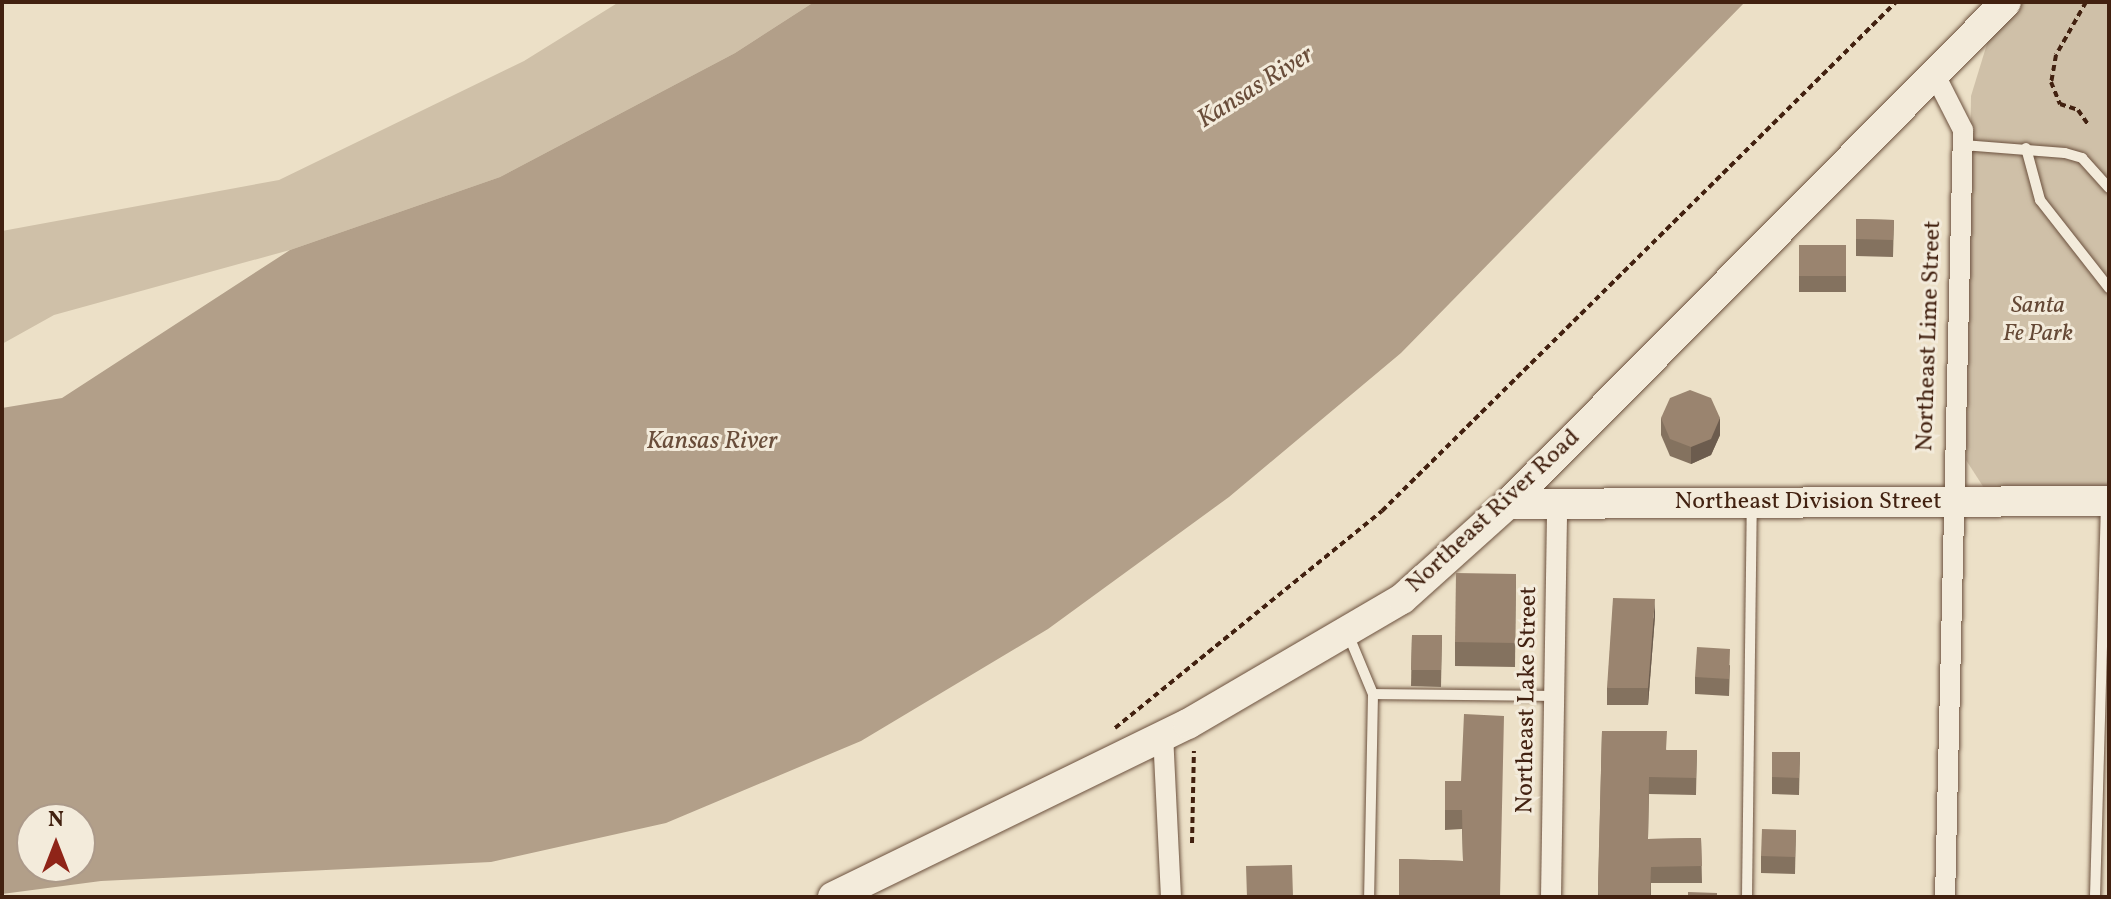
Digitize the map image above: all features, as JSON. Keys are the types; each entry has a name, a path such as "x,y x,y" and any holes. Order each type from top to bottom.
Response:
{"street":[{"name":"Northeast River Road","path":"833,897 1163,734 1348,634 1440,569 2006,2"},
{"name":"Northeast Lime Street","path":"1934,73 1960,116 1963,145 1951,502 1945,897"},
{"name":"Northeast Division Street","path":"1508,504 2107,501"},
{"name":"Northeast Lake Street","path":"1551,897 1557,504"},
{"path":"1163,734 1171,897"}],"lane":[{"path":"1963,145 2026,148 2082,158 2109,188"},
{"path":"2026,148 2040,200 2109,288"},
{"path":"2095,897 2107,501"},
{"path":"1747,897 1752,503"},
{"path":"1348,634 1373,694 1369,897"},
{"path":"1373,694 1554,696"}],"path":[{"path":"1109,734 1393,501 1896,2"},
{"path":"2086,2 2056,55 2051,82 2060,104 2078,110 2089,126"},
{"path":"1192,854 1194,740"}],"green space":[{"path":"619,2 814,2 735,53 500,177 290,250 54,315 2,344 2,231 279,180 524,61"},
{"name":"Santa Fe Park","path":"2022,2 2109,2 2109,491 1986,491 1966,460 1971,96 1990,34"}],"water":[{"name":"Kansas River","path":"814,2 1745,2 1401,353 1229,497 1048,629 861,741 666,823 491,862 96,882 96,803 16,803 16,883 86,883 2,894 2,408 62,398 290,250 500,177 735,53"}],"building":[{"path":"1856,219 1894,220 1893,240 1856,239"},
{"path":"1799,245 1846,245 1846,276 1799,276"},
{"path":"1690,390 1711,398 1720,418 1711,439 1691,447 1670,439 1661,418 1670,398"},
{"path":"1456,573 1516,574 1515,643 1455,642"},
{"path":"1613,598 1655,599 1648,688 1607,688"},
{"path":"1412,635 1442,635 1441,670 1411,670"},
{"path":"1697,647 1730,649 1729,679 1695,677"},
{"path":"1464,714 1504,716 1500,897 1399,895 1399,859 1463,861 1462,810 1445,810 1445,781 1461,781"},
{"path":"1602,731 1667,731 1666,750 1697,750 1696,778 1649,777 1648,839 1701,838 1702,866 1651,867 1650,897 1599,897"},
{"path":"1772,752 1800,752 1799,778 1772,777"},
{"path":"1762,829 1796,830 1795,857 1761,856"},
{"path":"1292,865 1293,897 1247,897 1246,866"},
{"path":"1688,892 1717,893 1717,897 1688,897"}]}
